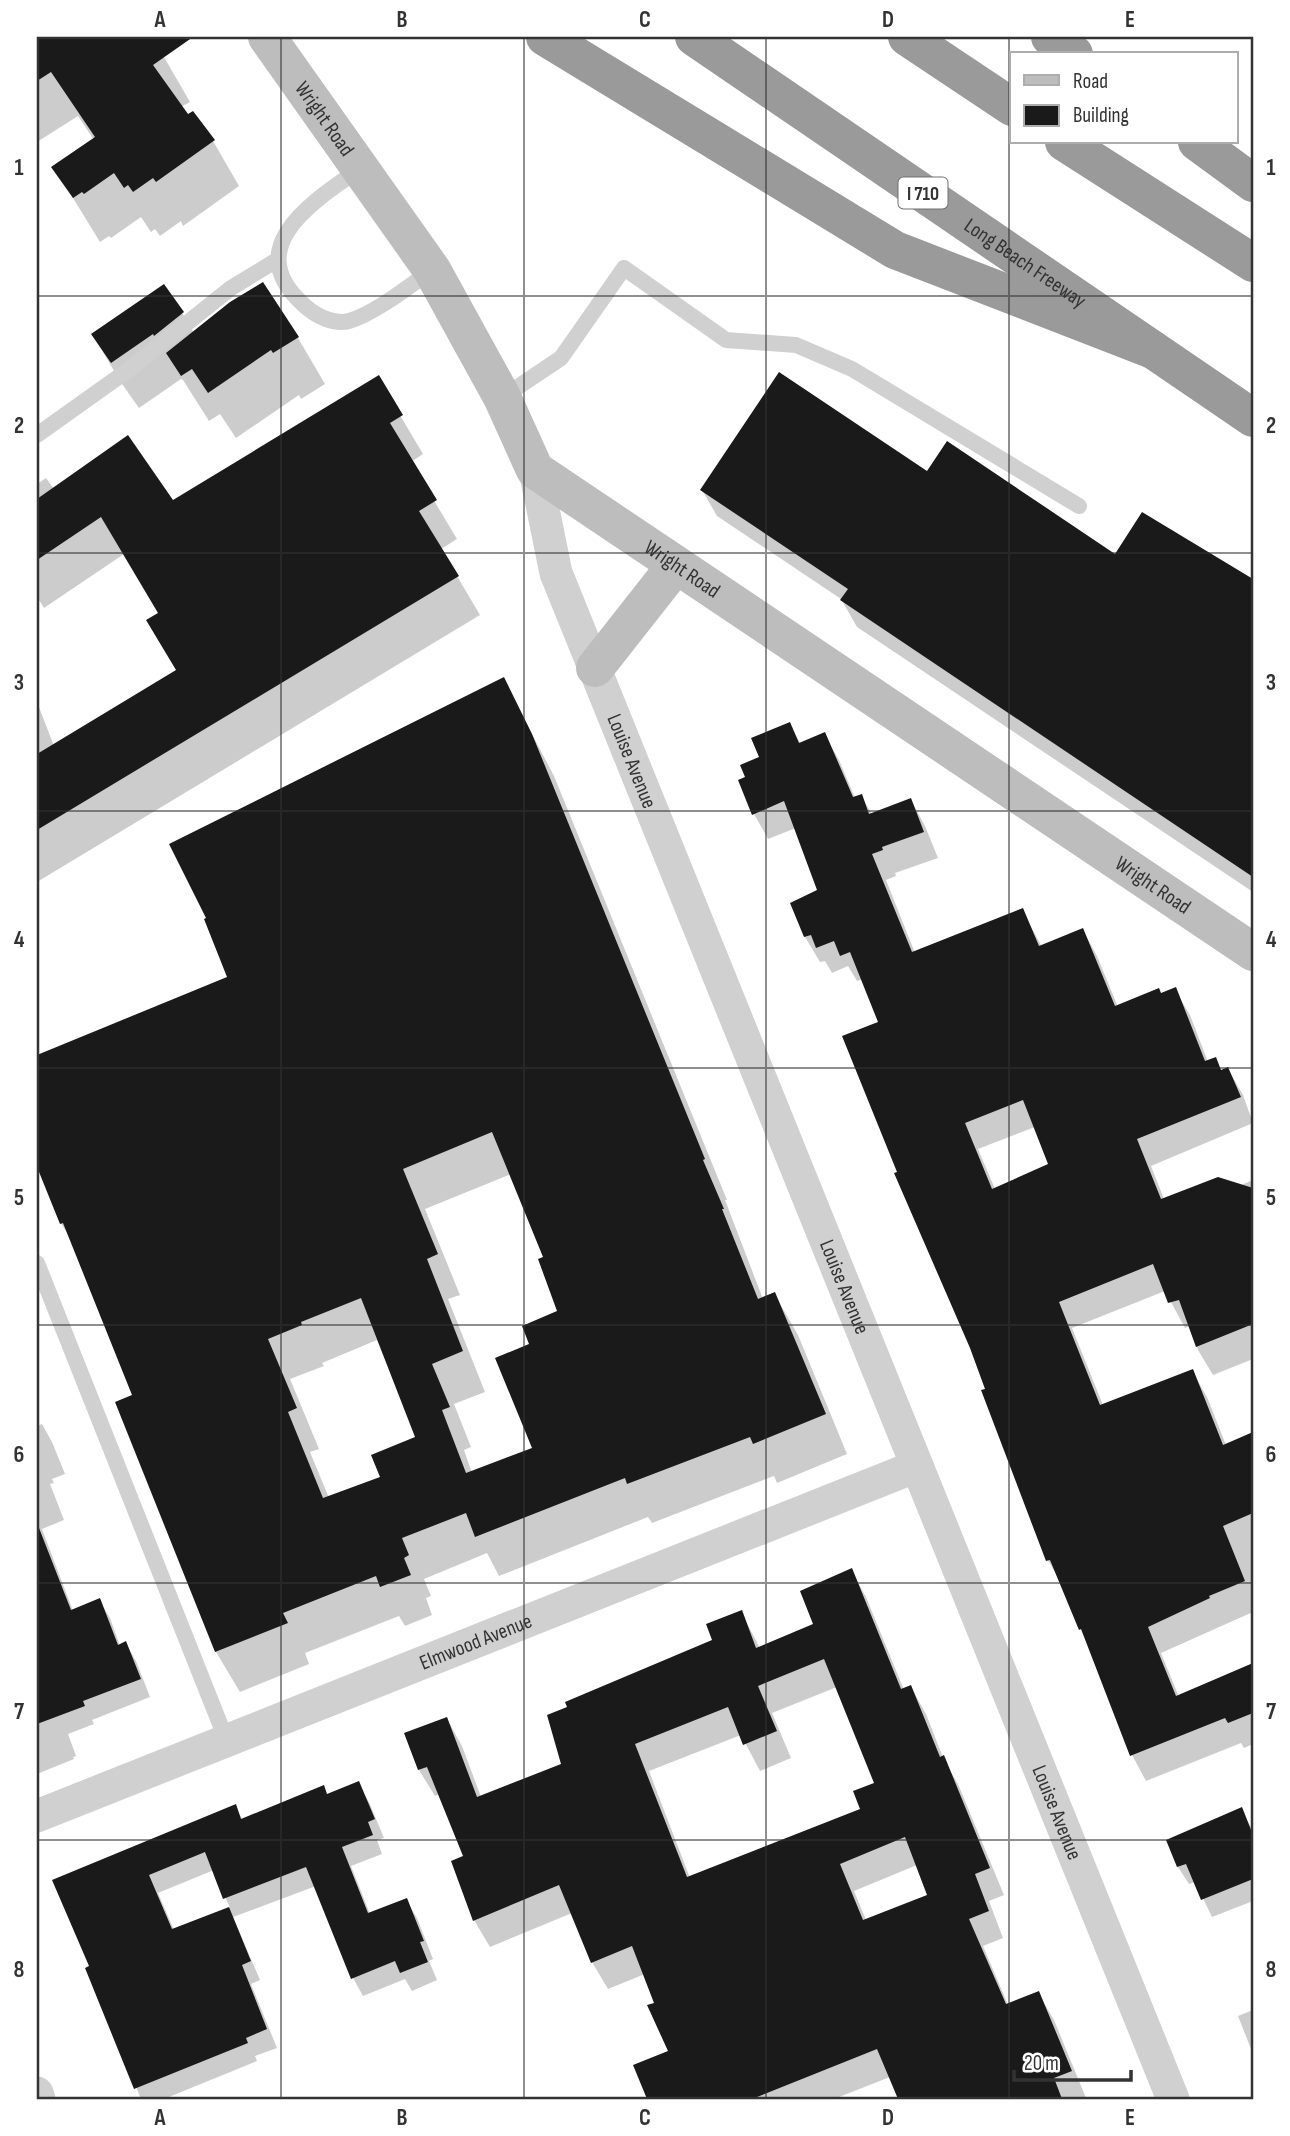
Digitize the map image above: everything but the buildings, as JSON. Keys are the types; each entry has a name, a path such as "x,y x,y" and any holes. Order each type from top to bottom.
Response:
{"highway":[{"path":"545,37 895,250 1153,350"},
{"name":"Long Beach Freeway","path":"694,37 1253,418"},
{"path":"907,37 1010,106"},
{"path":"1050,37 1071,52"},
{"path":"1067,144 1253,263"},
{"path":"1200,144 1253,183"}],"street":[{"name":"Wright Road","path":"267,37 362,167 432,270 502,397 535,470 1253,952"},
{"name":"Louise Avenue","path":"535,470 556,573 1172,2099"},
{"path":"595,668 676,565"},
{"name":"Elmwood Avenue","path":"37,1816 916,1466"},
{"path":"37,2093 39,2099"}],"lane":[{"path":"362,167 317,198 283,238 277,260 281,274 292,292 306,307 327,320 349,321 390,300 432,270"},
{"path":"37,435 131,368 231,288 277,260"},
{"path":"502,397 561,358 624,268 726,340 796,345 852,369 1079,506"},
{"path":"37,1263 226,1739"}]}
